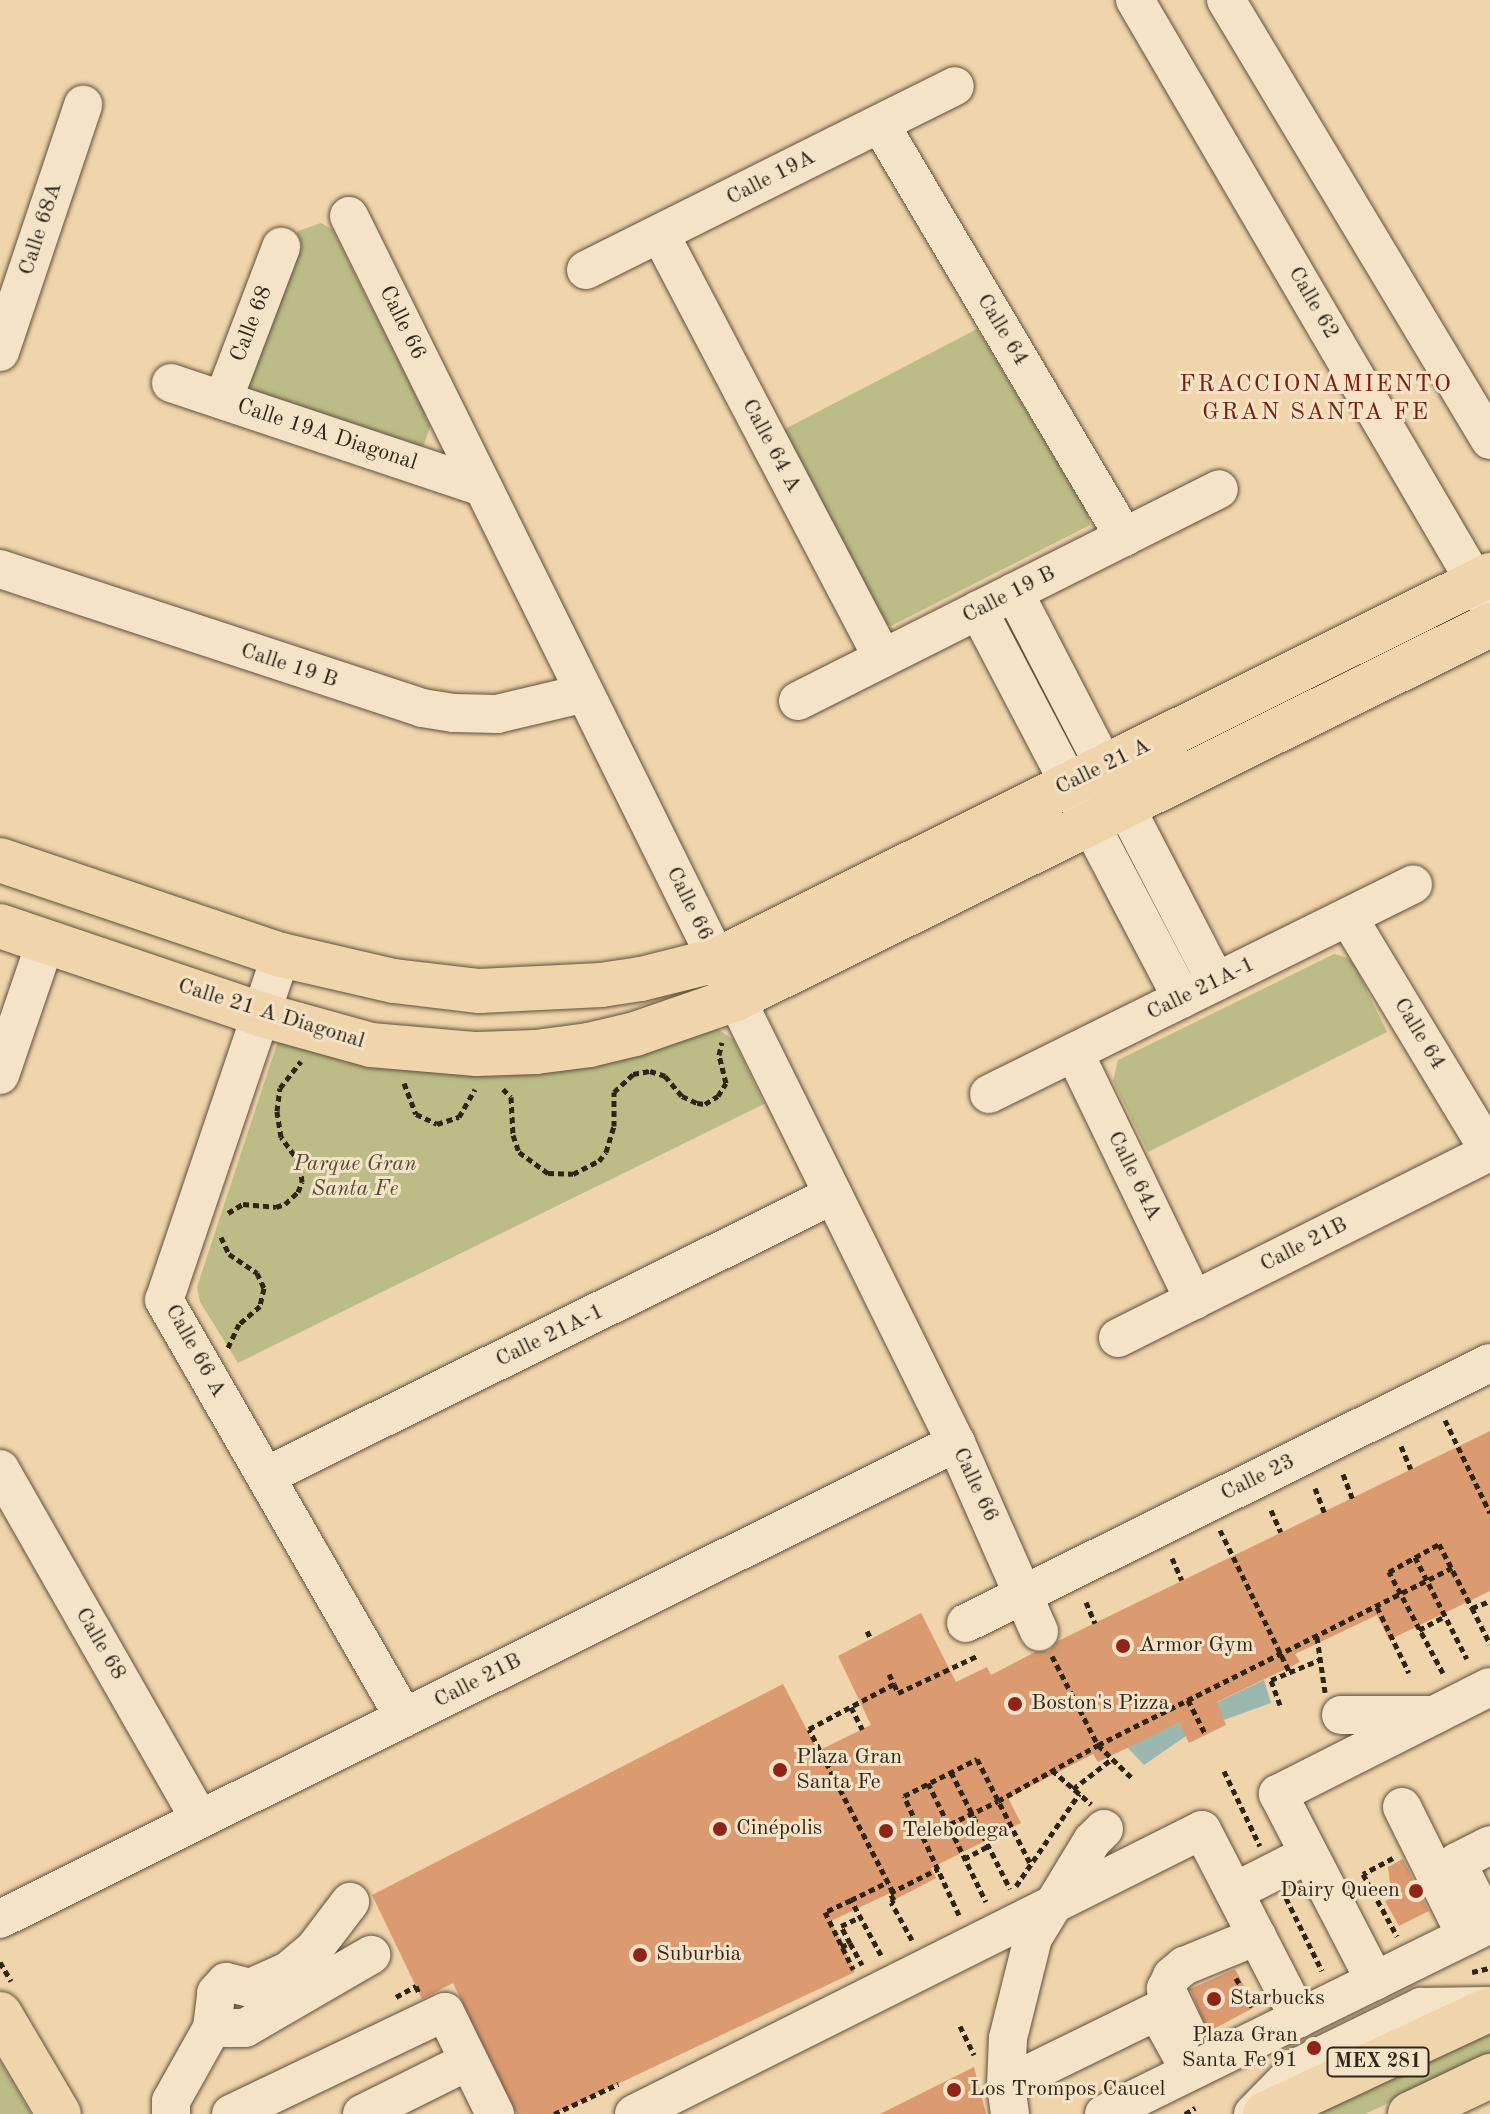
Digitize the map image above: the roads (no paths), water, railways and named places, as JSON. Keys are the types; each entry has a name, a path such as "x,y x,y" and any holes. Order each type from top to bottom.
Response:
{"main road":[{"name":"Calle 21 A","path":"717,960 1087,775 1485,588"},
{"name":"Calle 21 A","path":"731,1017 1107,815 1490,625"},
{"path":"0,860 281,955 394,981 479,991 601,985 717,960"},
{"name":"Calle 21 A Diagonal","path":"0,926 263,1015 371,1045 477,1054 536,1052 731,1017"},
{"path":"4,1994 59,2114"},
{"name":"MEX 281","path":"1265,2114 1490,2008"},
{"name":"MEX 281","path":"1410,2114 1490,2076"}],"street":[{"name":"Calle 62","path":"1135,0 1485,588"},
{"path":"1226,0 1490,440"},
{"name":"Calle 19A","path":"586,270 955,86"},
{"name":"Calle 68A","path":"0,352 83,105"},
{"name":"Calle 64","path":"880,124 1124,537"},
{"name":"Calle 66","path":"349,216 717,960 731,1017 833,1195 956,1443 1026,1594 1039,1631"},
{"name":"Calle 64 A","path":"660,234 883,658"},
{"name":"Calle 68","path":"223,400 281,247"},
{"name":"Calle 19A Diagonal","path":"171,383 482,487"},
{"name":"Calle 19 B","path":"798,701 1219,489"},
{"name":"Calle 19 B","path":"0,569 422,708 454,713 497,714 585,693"},
{"path":"1014,592 1182,999"},
{"path":"978,610 1087,775"},
{"path":"1107,815 1216,982"},
{"name":"Calle 21A-1","path":"989,1094 1413,884"},
{"name":"Calle 64","path":"1348,917 1490,1152"},
{"path":"0,1075 46,941"},
{"name":"Calle 66 A","path":"281,955 164,1300 404,1718"},
{"name":"Calle 64A","path":"1074,1052 1194,1300"},
{"name":"Calle 21B","path":"1118,1338 1490,1152"},
{"name":"Calle 21A-1","path":"266,1476 833,1195"},
{"name":"Calle 23","path":"966,1623 1490,1363"},
{"name":"Calle 21B","path":"0,1919 956,1443"},
{"name":"Calle 68","path":"0,1469 200,1819"},
{"path":"1375,1981 1278,1794 1434,1715 1479,1673"},
{"path":"1334,1706 1434,1715 1468,1711 1490,1716"},
{"path":"1402,1807 1481,1929"},
{"path":"998,2089 1016,1998 1033,1938 1092,1841 1104,1829"},
{"path":"634,2114 1202,1830 1299,2018"},
{"path":"1481,1929 1457,1862 1490,1845"},
{"path":"1234,1892 1309,1854"},
{"path":"171,2114 171,2101 212,2028 216,1993 226,1982 250,1988 288,1971 315,1948 350,1902"},
{"path":"1104,2114 1481,1929"},
{"path":"1197,2068 1166,1989 1172,1976 1184,1966 1257,1936"},
{"path":"212,2028 245,2028 371,1955"},
{"path":"1253,2114 1300,2066 1421,2007 1490,2008"},
{"path":"998,2089 1157,2011 1197,2068"},
{"path":"231,2114 445,2012 495,2114"},
{"path":"362,2114 469,2061"}],"water":[{"path":"1264,1680 1271,1703 1224,1720 1216,1703"},
{"path":"1179,1723 1186,1736 1144,1765 1127,1747"}],"place":[{"name":"Armor Gym","path":"1123,1646"},
{"name":"Boston's Pizza","path":"1015,1704"},
{"name":"Plaza Gran Santa Fe","path":"780,1770"},
{"name":"Cinépolis","path":"720,1829"},
{"name":"Telebodega","path":"886,1831"},
{"name":"Dairy Queen","path":"1416,1891"},
{"name":"Suburbia","path":"640,1955"},
{"name":"Starbucks","path":"1214,1999"},
{"name":"Plaza Gran Santa Fe 91","path":"1314,2048"},
{"name":"Los Trompos Caucel","path":"954,2090"}],"district":[{"name":"FRACCIONAMIENTO GRAN SANTA FE","path":"1316,400"}],"park label":[{"name":"Parque Gran Santa Fe","path":"355,1176"}]}
